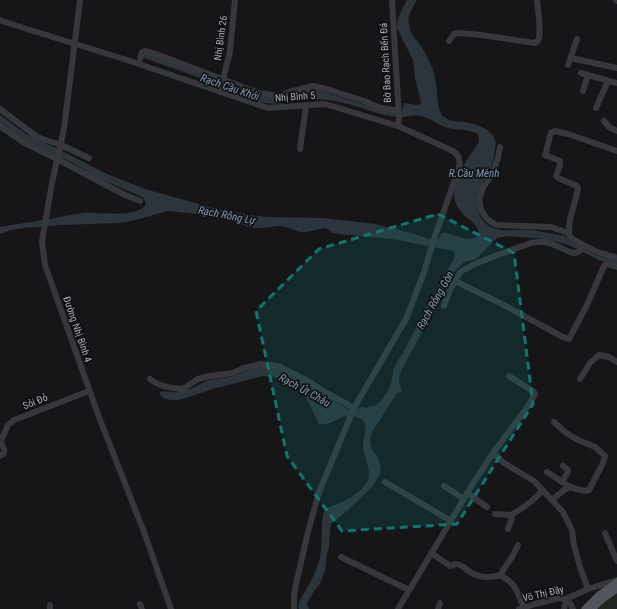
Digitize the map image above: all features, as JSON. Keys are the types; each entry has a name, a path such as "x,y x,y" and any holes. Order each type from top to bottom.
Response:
{"main road":[{"path":"585,609 600,594 617,581"},
{"path":"592,609 617,589"}],"street":[{"name":"Đường Nhị Bình 4","path":"80,0 65,122 42,242 46,265 89,391 144,532 171,609"},
{"name":"Nhị Bình 26","path":"220,90 230,51 235,0"},
{"name":"Bờ Bao Rạch Bến Đá","path":"392,0 398,126"},
{"path":"449,41 454,34 458,33 535,43 538,41 539,37 537,0"},
{"name":"Nhị Bình 5","path":"0,20 220,90 268,108 325,104 398,126 454,151 457,154 459,158 459,168 407,317 352,411"},
{"path":"568,65 577,40"},
{"path":"139,64 142,52 145,51 260,93 280,96 289,92 313,86 364,101 398,114"},
{"path":"570,58 617,68"},
{"path":"581,73 617,83"},
{"path":"583,91 588,76"},
{"path":"596,108 608,81"},
{"path":"300,149 306,106"},
{"path":"0,109 37,137 89,158"},
{"path":"604,121 609,127 617,131"},
{"path":"0,126 23,142 58,158 125,195 140,201"},
{"path":"568,233 570,218 578,188 577,186 558,178 556,176 560,161 545,155 551,133 555,131 568,134 617,151"},
{"path":"500,147 493,172 483,188 479,199 481,210 487,219 496,225 551,227 568,233 570,237 582,248 617,258"},
{"path":"444,306 455,281 464,269 533,243 550,243 573,253 576,253 582,248"},
{"path":"455,281 500,303 563,338 569,339 587,305 604,266 607,264 617,267"},
{"path":"580,379 590,363 599,355 609,357 617,362"},
{"path":"150,379 156,384 183,389 198,379 210,376 233,373 244,368 261,364 278,366 308,381 352,411 319,492 296,584 294,609"},
{"path":"398,609 492,453 528,406 535,394 509,376"},
{"name":"Sỏi Đỏ","path":"0,456 3,455 5,450 0,443 8,425 14,420 89,391"},
{"path":"548,472 570,487 584,491 589,490 605,456 595,447 576,439 565,432 554,422"},
{"path":"492,453 504,463 534,481 563,512 572,530 580,567 588,589"},
{"path":"562,482 568,472 563,466"},
{"path":"385,482 451,521"},
{"path":"444,486 488,507"},
{"path":"552,500 570,487"},
{"path":"495,514 511,515 536,498 543,490"},
{"path":"508,529 512,518 511,515"},
{"path":"606,533 617,561"},
{"path":"501,575 518,545"},
{"path":"431,553 450,566 456,564 464,567 477,576 486,578 501,575"},
{"path":"341,557 409,590"},
{"path":"501,575 503,578 509,580 513,585 522,608"},
{"name":"Võ Thị Đầy","path":"522,608 559,598 566,598 588,589 617,581"},
{"path":"564,609 566,598"},
{"path":"566,598 570,602 573,609"}],"highlighted area":[{"path":"438,214 514,253 533,404 457,524 342,531 287,456 256,311 319,249"}],"shaded area":[{"path":"617,590 617,609 594,609"}],"water":[{"name":"R.Cầu Mênh","path":"407,0 417,0 409,15 410,28 412,34 425,52 433,70 439,106 442,114 447,119 457,122 470,123 483,128 489,131 495,139 496,146 493,162 480,187 476,199 479,214 482,220 489,226 500,230 529,230 565,236 567,239 596,255 617,260 617,266 601,261 571,246 558,242 544,239 508,236 497,238 478,257 474,260 464,262 453,273 444,288 439,305 427,323 400,373 399,382 402,391 397,393 372,432 370,440 371,448 379,461 381,469 380,474 372,487 331,524 325,571 320,584 307,603 309,609 299,609 299,602 313,578 320,558 323,513 325,508 337,504 359,492 368,481 369,471 363,448 366,427 364,421 348,415 343,416 331,423 319,424 305,395 298,387 274,377 263,376 216,388 179,400 165,399 161,396 160,392 182,391 193,388 210,380 234,376 250,369 260,367 281,371 293,376 350,410 355,411 361,407 367,408 376,405 388,391 397,362 453,260 455,256 454,251 392,239 333,233 324,228 300,232 278,226 253,228 225,219 168,211 120,223 24,228 11,230 0,234 0,227 83,213 128,213 141,209 146,203 142,197 97,177 71,162 24,140 0,122 0,115 26,134 107,174 145,189 217,209 267,217 322,218 375,224 436,241 442,233 471,239 475,238 479,235 478,229 458,207 454,197 457,178 479,142 478,134 470,131 445,127 423,117 384,115 329,100 307,99 277,104 265,103 242,96 143,56 145,52 281,98 307,90 317,90 384,111 401,113 404,103 417,105 421,102 415,78 413,60 397,28 399,17"}],"water label":[{"name":"Rạch Cầu Khởi","path":"230,87"},
{"name":"Rạch Rỗng Lự","path":"227,215"},
{"name":"Rạch Rỗng Gòn","path":"435,300"},
{"name":"Rạch Út Châu","path":"305,390"}]}
